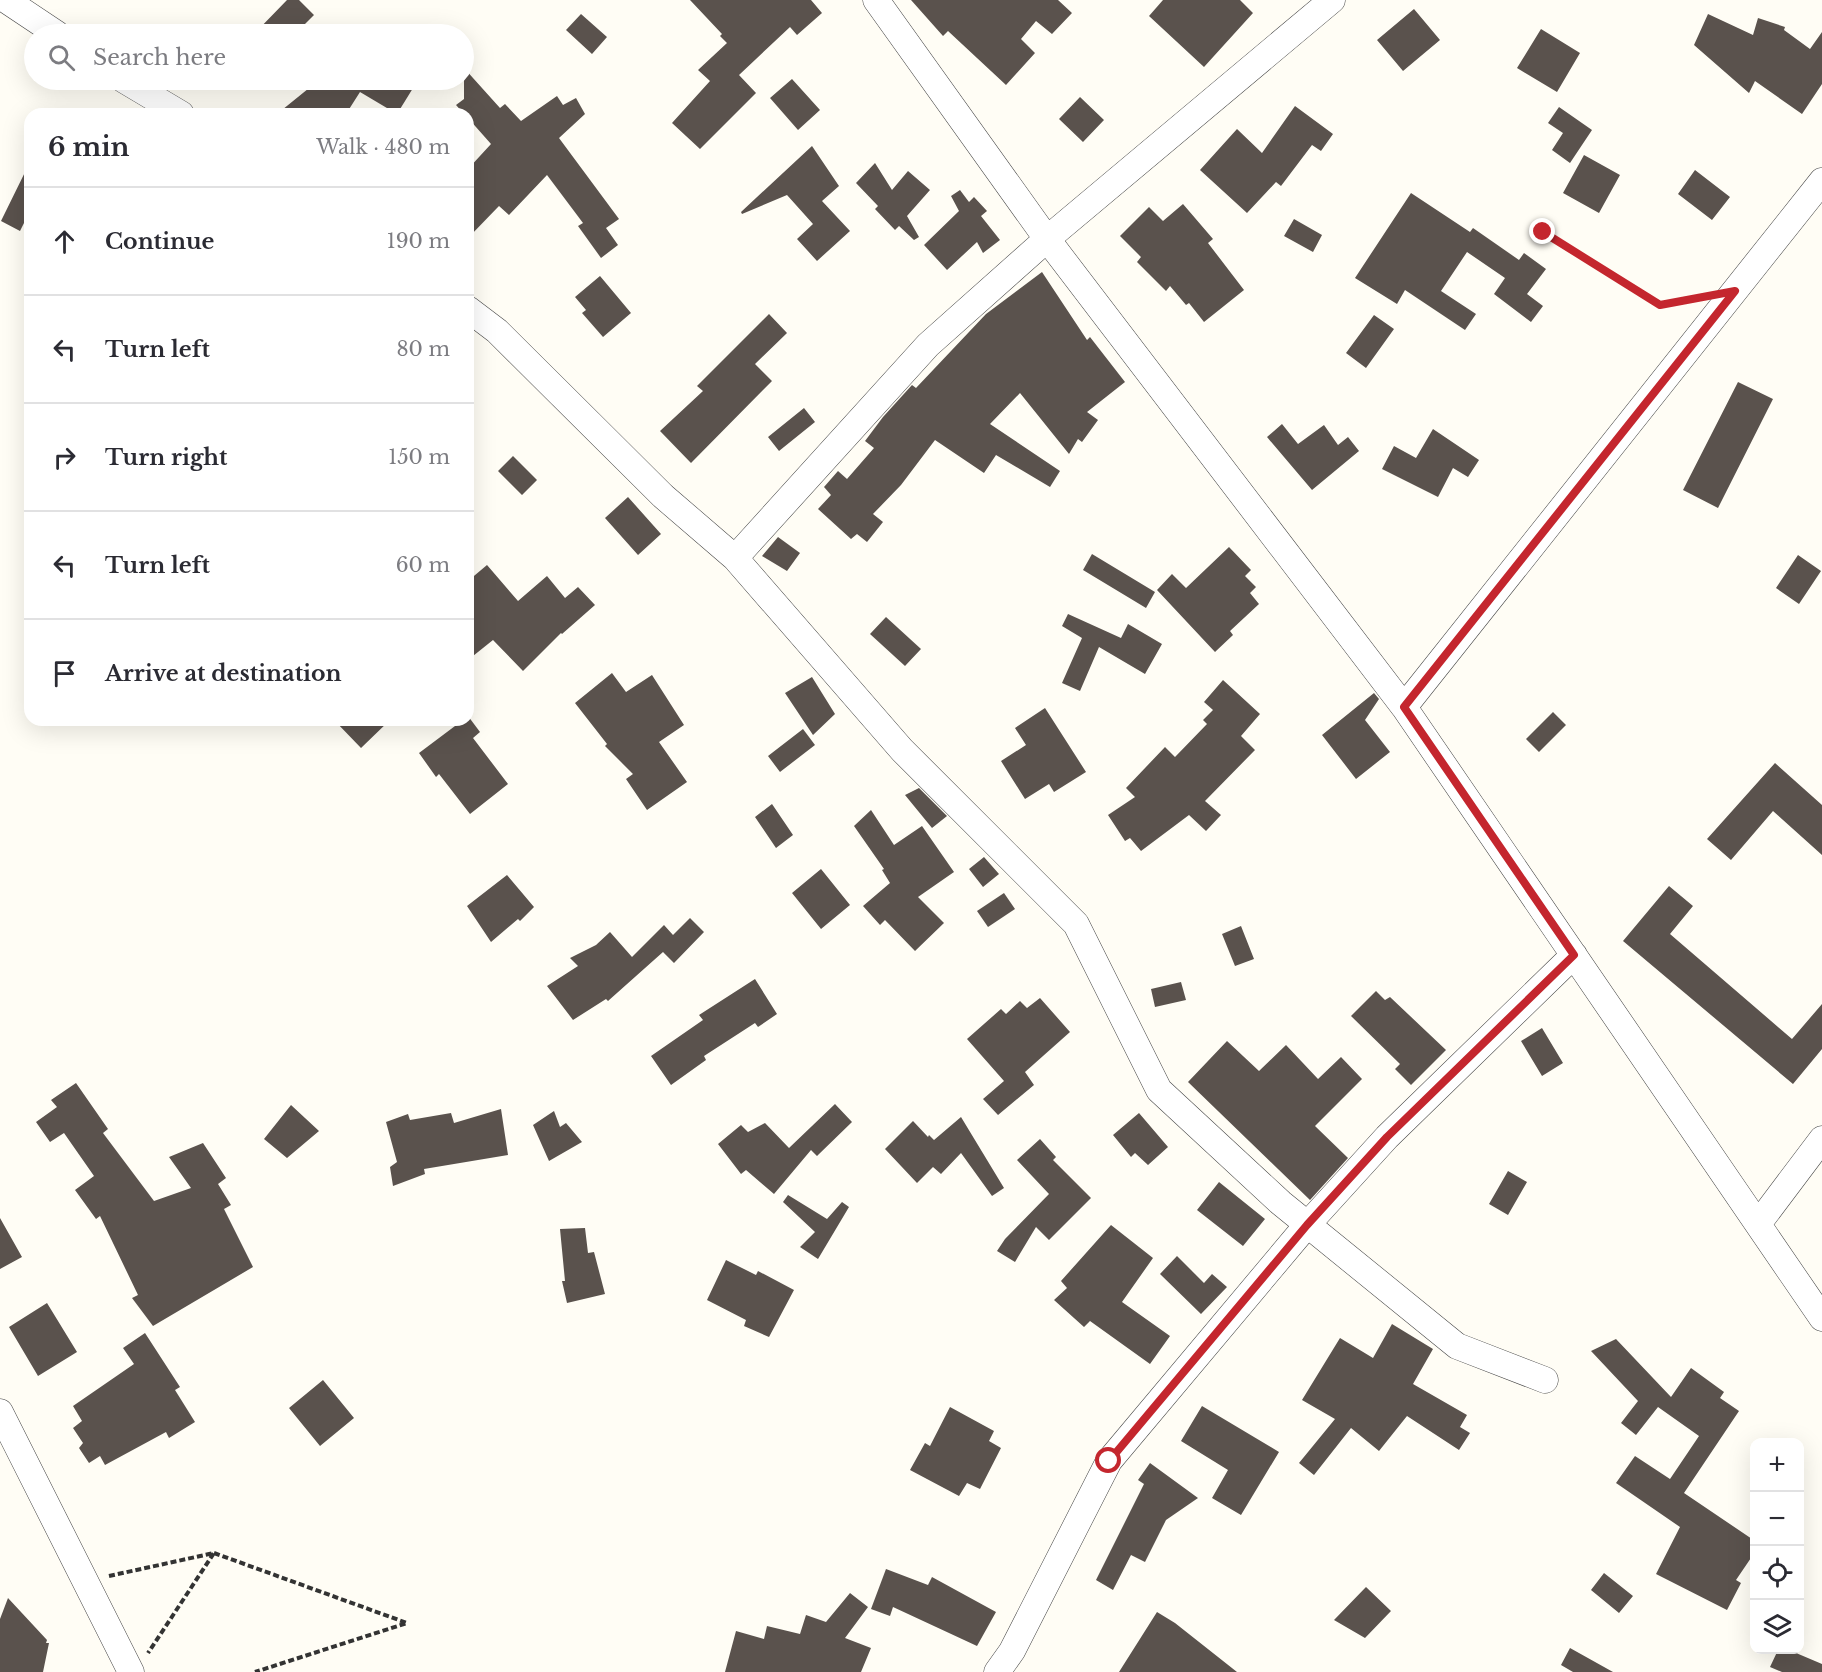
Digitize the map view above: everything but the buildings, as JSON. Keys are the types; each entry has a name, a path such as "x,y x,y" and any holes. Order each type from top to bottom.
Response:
{"street":[{"path":"6,0 42,24"},
{"path":"876,0 1047,239 1404,707 1822,1318"},
{"path":"735,558 928,345 1047,239 1332,0"},
{"path":"141,90 171,108"},
{"path":"1404,707 1822,181"},
{"path":"474,314 497,331 663,496 735,558 902,750 1076,924 1159,1090 1281,1203 1457,1346 1545,1380"},
{"path":"997,1672 1012,1651 1109,1461 1307,1225 1387,1137 1574,955"},
{"path":"1758,1224 1822,1139"},
{"path":"0,1412 85,1581 136,1667"}],"path":[{"path":"1543,232 1660,305 1735,291"},
{"path":"85,1581 214,1553 407,1623 255,1672"},
{"path":"136,1667 214,1553"}],"route":[{"path":"1109,1461 1307,1225 1387,1137 1574,955 1404,707 1735,291 1660,305 1543,232"}]}
